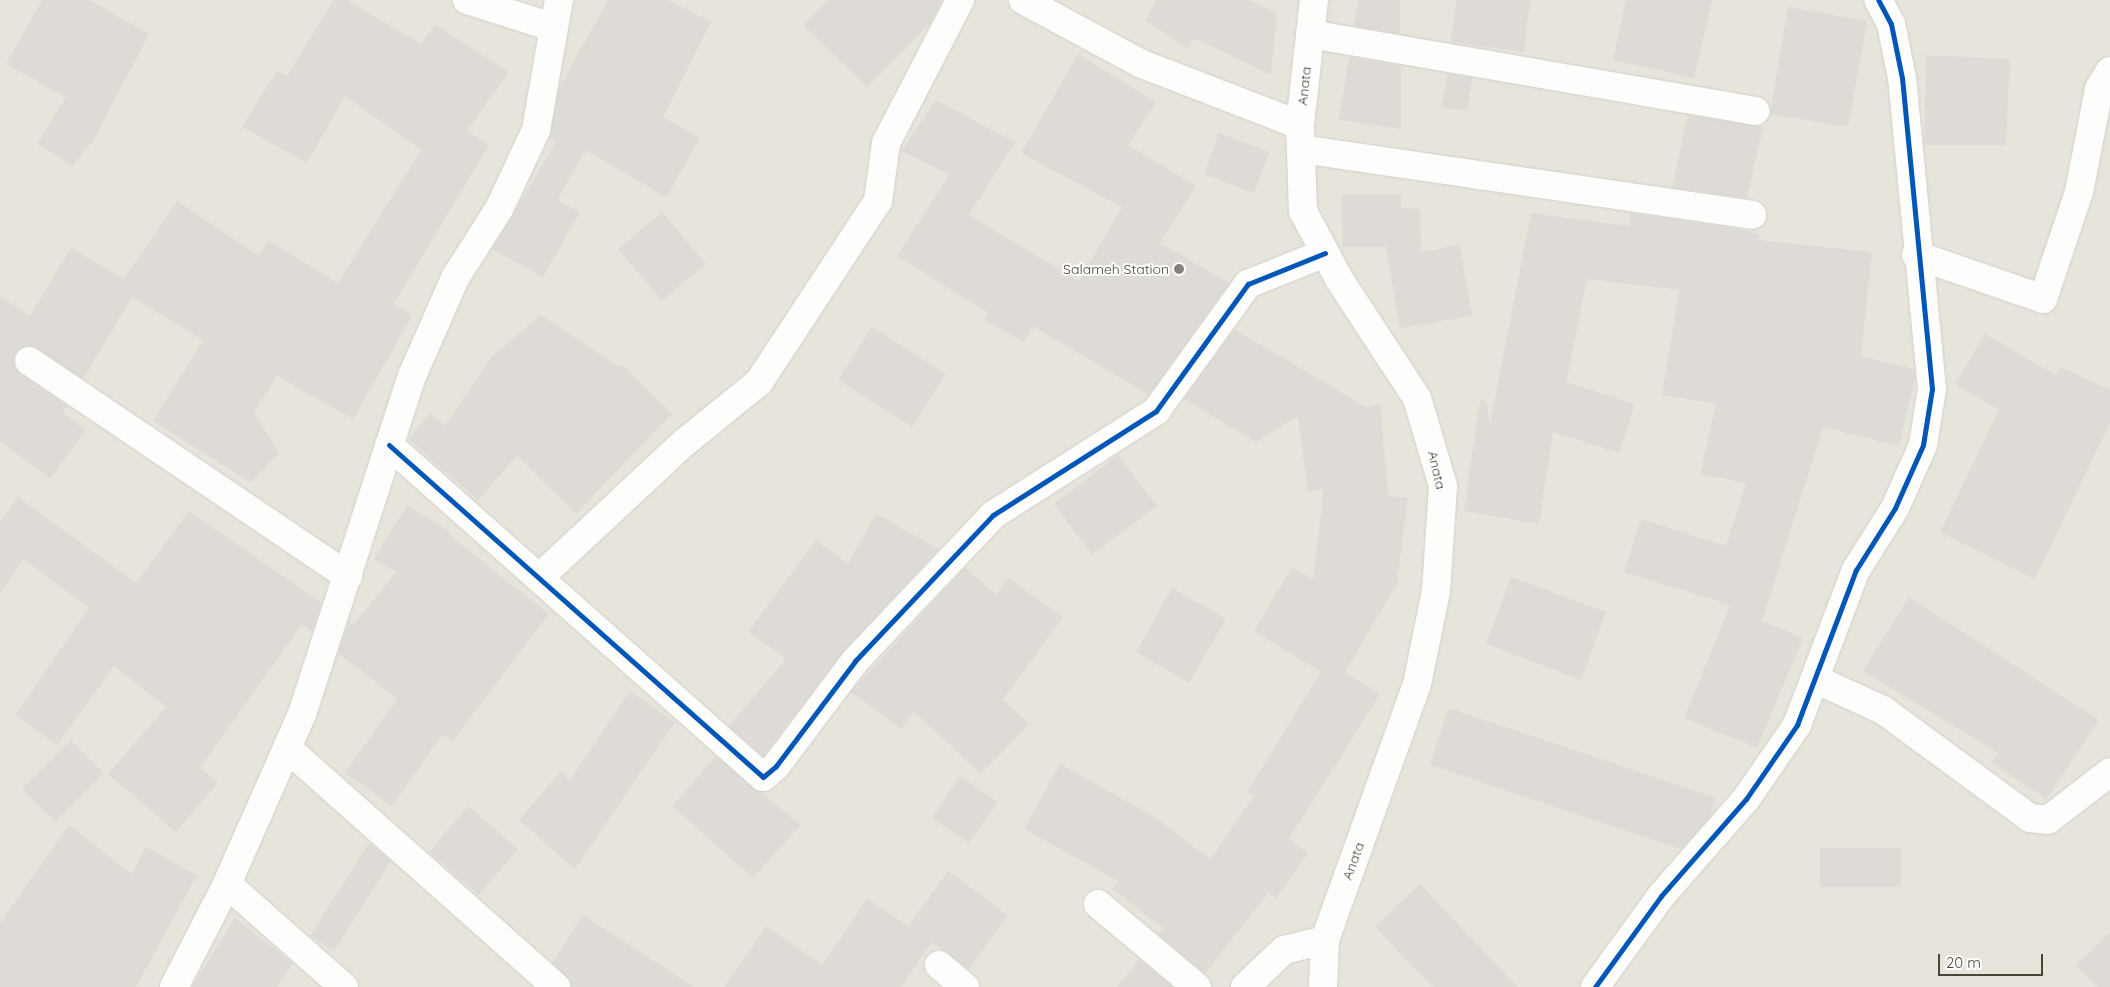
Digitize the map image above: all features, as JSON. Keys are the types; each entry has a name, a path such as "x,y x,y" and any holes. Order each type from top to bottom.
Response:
{"street":[{"path":"468,0 552,27"},
{"path":"174,987 228,884 287,748 348,576 412,376 455,278 499,209 536,130 550,68 552,27 559,0"},
{"path":"538,578 685,442 759,382 878,201 886,143 960,0"},
{"path":"1023,0 1142,64 1300,137 1752,215"},
{"name":"Anata","path":"1314,0 1300,137 1303,211 1325,253 1417,398 1443,486 1436,591 1417,684 1325,940 1323,987"},
{"path":"1594,987 1661,896 1746,799 1797,725 1856,570 1894,508 1923,445 1932,389 1916,255 1902,78 1891,24 1878,0"},
{"path":"1310,34 1755,111"},
{"path":"1916,255 2043,299 2079,192 2099,89 2110,71"},
{"path":"389,445 763,777 776,766 855,661 993,515 1156,411 1248,284 1325,253"},
{"path":"29,361 348,576"},
{"path":"1815,679 1883,710 2030,818 2048,820 2110,772"},
{"path":"287,748 556,987"},
{"path":"228,884 344,987"},
{"path":"1098,904 1197,987"},
{"path":"1246,987 1284,950 1325,940"},
{"path":"939,965 965,987"}],"shaded area":[{"path":"0,0 2110,0 2110,987 0,987"}],"building":[{"path":"42,0 89,0 149,34 94,139 73,166 37,144 66,97 6,64"},
{"path":"334,0 347,0 421,44 435,25 509,72 467,131 489,145 394,304 412,316 353,419 277,376 254,412 279,453 251,483 153,421 203,340 132,297 83,379 37,348 23,347 16,353 13,360 20,374 67,406 63,413 86,430 50,479 0,441 0,296 30,316 71,248 124,279 177,201 259,256 268,240 338,283 421,150 345,96 307,163 242,127 277,71 287,76"},
{"path":"608,0 668,0 711,22 663,117 700,138 666,197 585,150 558,200 580,212 543,277 492,249 556,142 550,138 559,88"},
{"path":"828,0 942,0 930,24 867,87 803,25"},
{"path":"1157,0 1249,0 1277,13 1271,75 1194,38 1188,48 1145,21"},
{"path":"1358,0 1400,0 1400,34 1354,26"},
{"path":"1456,0 1530,0 1524,52 1451,42"},
{"path":"1626,0 1712,0 1694,78 1613,60"},
{"path":"1788,7 1867,21 1848,127 1770,114"},
{"path":"1078,54 1156,102 1128,145 1196,186 1160,243 1229,283 1149,395 1033,326 1024,342 984,320 988,313 897,256 949,175 901,151 936,100 1015,142 969,215 1079,281 1122,207 1021,153"},
{"path":"1926,55 2010,59 2006,145 1924,145"},
{"path":"1349,57 1401,66 1401,129 1339,120"},
{"path":"1447,74 1472,78 1467,111 1442,108"},
{"path":"1688,115 1763,127 1747,198 1672,188"},
{"path":"1219,133 1270,152 1254,193 1204,174"},
{"path":"1342,194 1401,194 1401,208 1420,209 1421,252 1460,245 1472,316 1400,328 1386,247 1343,247"},
{"path":"662,212 706,264 662,301 618,249"},
{"path":"1531,213 1629,226 1630,213 1740,229 1760,234 1759,240 1872,252 1861,356 1914,369 1915,379 1899,446 1823,427 1762,621 1803,638 1757,748 1684,718 1730,605 1624,572 1641,519 1726,546 1746,483 1700,474 1716,404 1662,395 1679,290 1587,279 1566,382 1635,404 1619,453 1553,432 1539,524 1464,511 1480,400 1486,400 1490,425"},
{"path":"541,315 619,367 621,364 672,414 576,513 517,456 478,500 408,439 430,413 445,426 492,356"},
{"path":"872,327 946,374 912,427 838,380"},
{"path":"1234,329 1366,407 1380,403 1388,496 1408,498 1397,584 1345,672 1380,694 1289,839 1308,853 1276,899 1268,893 1205,974 1158,934 1163,928 1112,889 1118,881 1024,829 1060,764 1155,817 1210,859 1254,796 1247,792 1321,672 1254,631 1292,567 1313,580 1324,488 1308,493 1298,416 1256,442 1184,399"},
{"path":"1985,334 2056,375 2060,367 2110,390 2110,423 2035,579 1940,532 1999,410 1955,384"},
{"path":"1118,455 1157,506 1092,555 1054,504"},
{"path":"18,497 136,583 189,511 322,603 312,632 302,624 200,768 218,783 176,832 108,774 166,707 114,666 57,745 15,715 89,608 23,559 0,594 0,521"},
{"path":"407,505 451,532 448,534 549,614 452,742 442,735 392,806 345,773 397,699 338,653 349,622 353,625 396,572 374,559"},
{"path":"876,514 939,549 843,652 763,756 729,726 786,659 748,632 816,540 848,563"},
{"path":"965,567 996,595 1008,578 1063,617 1003,700 1029,724 981,774 914,712 902,729 851,692"},
{"path":"1511,577 1606,612 1581,680 1486,644"},
{"path":"1172,588 1226,619 1189,683 1136,652"},
{"path":"1909,597 2099,720 2046,799 1991,762 1998,753 1863,671"},
{"path":"630,691 675,722 575,869 519,820 561,771 570,780"},
{"path":"1449,708 1716,798 1710,817 1681,849 1430,765"},
{"path":"71,740 104,773 55,822 22,789"},
{"path":"716,756 801,825 753,878 672,806"},
{"path":"960,776 998,802 969,843 932,818"},
{"path":"468,806 518,849 479,895 429,852"},
{"path":"69,825 132,874 146,847 197,875 136,987 0,987 0,923"},
{"path":"369,843 391,861 334,951 310,936"},
{"path":"1820,848 1901,848 1901,887 1820,887"},
{"path":"948,871 1008,915 969,969 932,942 901,987 724,987 766,926 822,965 867,899 908,926"},
{"path":"1420,884 1518,987 1433,987 1375,927"},
{"path":"583,915 694,987 571,987 552,963"},
{"path":"235,918 293,963 277,987 192,987"},
{"path":"2110,932 2110,987 2097,987 2076,965"},
{"path":"1139,959 1173,987 1117,987"}],"cycle path":[{"path":"1595,987 1661,896 1746,799 1797,725 1856,570 1895,508 1923,445 1932,389 1902,78 1891,24 1878,0"},
{"path":"389,445 763,777 776,766 855,661 993,515 1156,411 1248,284 1325,253"}],"place":[{"name":"Salameh Station","path":"1179,269"}]}
